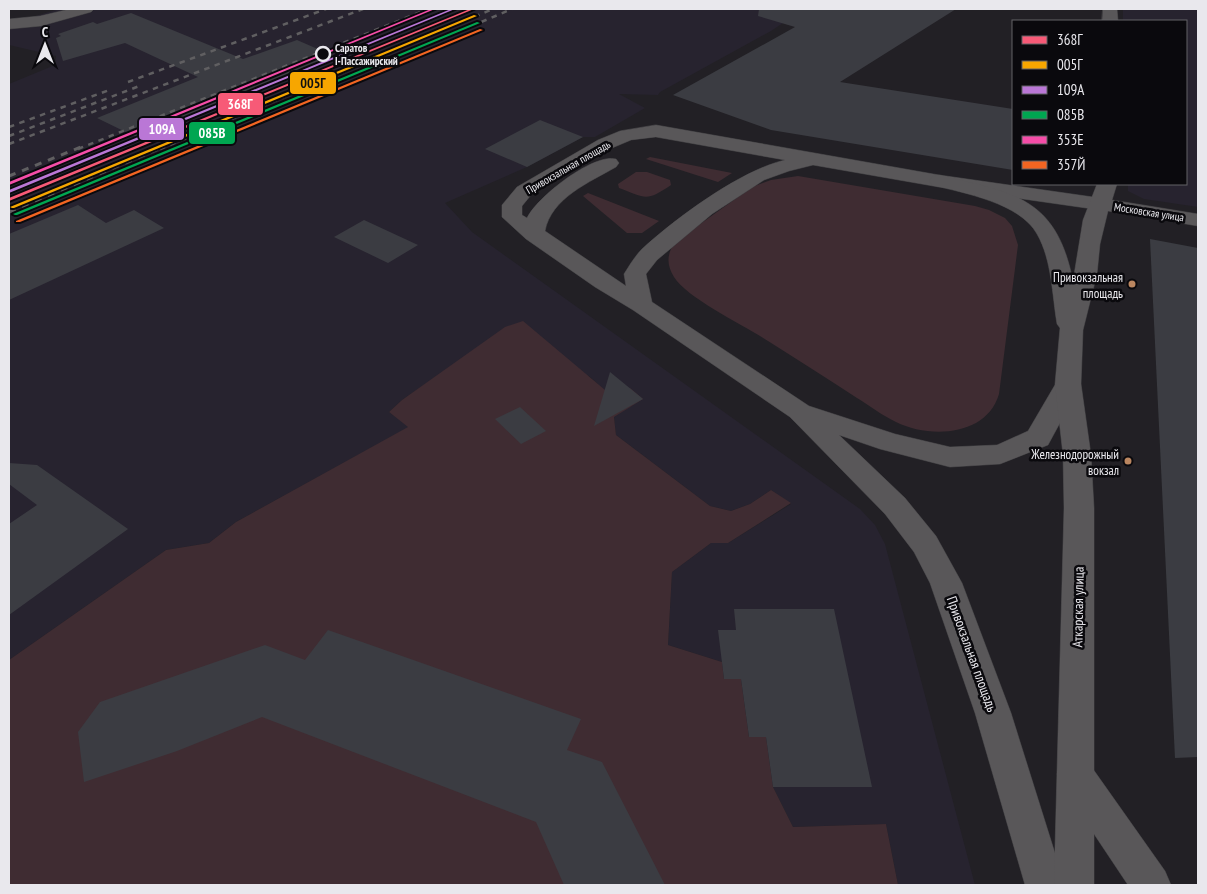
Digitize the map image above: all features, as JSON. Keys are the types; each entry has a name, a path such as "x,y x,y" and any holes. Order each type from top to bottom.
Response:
{"street":[{"path":"9,24 41,21 86,9"},
{"name":"Привокзальная площадь","path":"1045,885 973,654 942,575 925,544 895,506 799,411 641,305 603,282 534,234 512,217 512,205 524,191 605,144 627,135 656,131 682,134 814,160 939,181 1100,204"},
{"path":"534,234 538,217 550,202 583,178 636,147 682,134"},
{"path":"641,305 634,274 649,255 705,210 757,176 783,166 814,160"},
{"name":"Аткарская улица","path":"939,181 1018,205 1036,218 1054,246 1071,330"},
{"name":"Аткарская улица","path":"1074,885 1079,508 1077,455 1068,384 1071,330 1086,274 1089,244 1107,185"},
{"name":"Московская улица","path":"1100,204 1198,220"},
{"name":"Привокзальная площадь","path":"799,411 890,442 950,456 1000,454 1038,438 1068,384"},
{"path":"1076,774 1151,885"}],"shaded area":[{"path":"59,9 893,9 859,29 786,21 660,92 658,95 619,94 645,108 595,137 583,137 527,167 445,203 472,232 860,509 875,525 885,544 975,885 898,885 886,824 793,827 773,787 766,737 749,737 741,679 724,679 722,662 668,645 672,572 711,543 728,543 791,504 771,490 750,504 731,511 710,506 616,435 614,417 625,409 589,376 440,374 402,400 389,412 409,427 236,522 209,543 166,550 9,660 9,84 55,65 56,56 9,45 9,19 32,17"},
{"path":"1123,9 1198,9 1198,207 1144,199 1128,191 1128,185 1187,185 1187,20 1123,20"},
{"path":"650,157 732,173 718,182 646,159"},
{"path":"636,172 647,172 670,180 671,185 656,194 646,197 619,188 618,184"},
{"path":"798,176 975,206 1005,218 1012,226 1018,245 999,394 993,408 983,418 970,426 940,432 925,431 896,422 704,303 691,294 674,277 668,259 675,242 752,187 771,180"},
{"path":"588,193 659,221 642,233 627,233 583,196"},
{"path":"523,321 611,395 630,388 643,399 614,417 616,435 710,506 731,511 750,504 771,490 791,503 728,543 711,543 672,572 668,645 722,662 724,679 741,679 749,737 766,737 773,787 793,827 886,824 898,885 9,885 9,660 166,550 209,543 236,522 408,427 389,412 402,400 505,327"}],"building":[{"path":"759,9 956,9 840,82 1012,109 1012,170 771,130 673,95 795,27 758,16"},
{"path":"131,13 243,59 297,40 336,57 186,120 184,119 138,138 97,118 198,77 125,43 63,61 56,38 61,36 58,34 93,22 97,24"},
{"path":"540,120 583,137 527,167 485,149"},
{"path":"78,205 106,223 134,210 164,228 9,300 9,234"},
{"path":"364,220 418,245 388,263 334,237"},
{"path":"1150,239 1198,248 1198,757 1175,758"},
{"path":"610,372 643,399 594,426"},
{"path":"520,407 546,431 521,444 495,419"},
{"path":"9,463 37,465 128,529 9,615 9,524 37,505 9,484"},
{"path":"734,609 834,609 872,787 773,787 766,737 749,737 741,679 724,679 718,630 736,630"},
{"path":"328,630 581,719 567,750 602,762 665,885 564,885 536,822 262,717 177,751 84,782 78,732 100,702 265,645 305,660"}],"railway":[{"path":"128,82 326,9"},
{"path":"9,144 363,9"},
{"path":"78,149 428,9"},
{"path":"160,149 493,9"},
{"path":"370,69 512,9"},
{"path":"9,136 142,85"},
{"path":"9,127 112,89"},
{"path":"9,176 81,147"},
{"path":"9,212 163,147"}],"transit line":[{"name":"353Е","path":"9,184 433,9"},
{"name":"109А","path":"9,192 453,9"},
{"name":"368Г","path":"9,200 472,9"},
{"name":"005Г","path":"12,207 475,16"},
{"name":"085В","path":"15,214 478,23"},
{"name":"357Й","path":"18,221 481,30"}],"place":[{"name":"Саратов I-Пассажирский","path":"323,54"},
{"name":"Привокзальная площадь","path":"1132,284"},
{"name":"Железнодорожный вокзал","path":"1128,461"}]}
